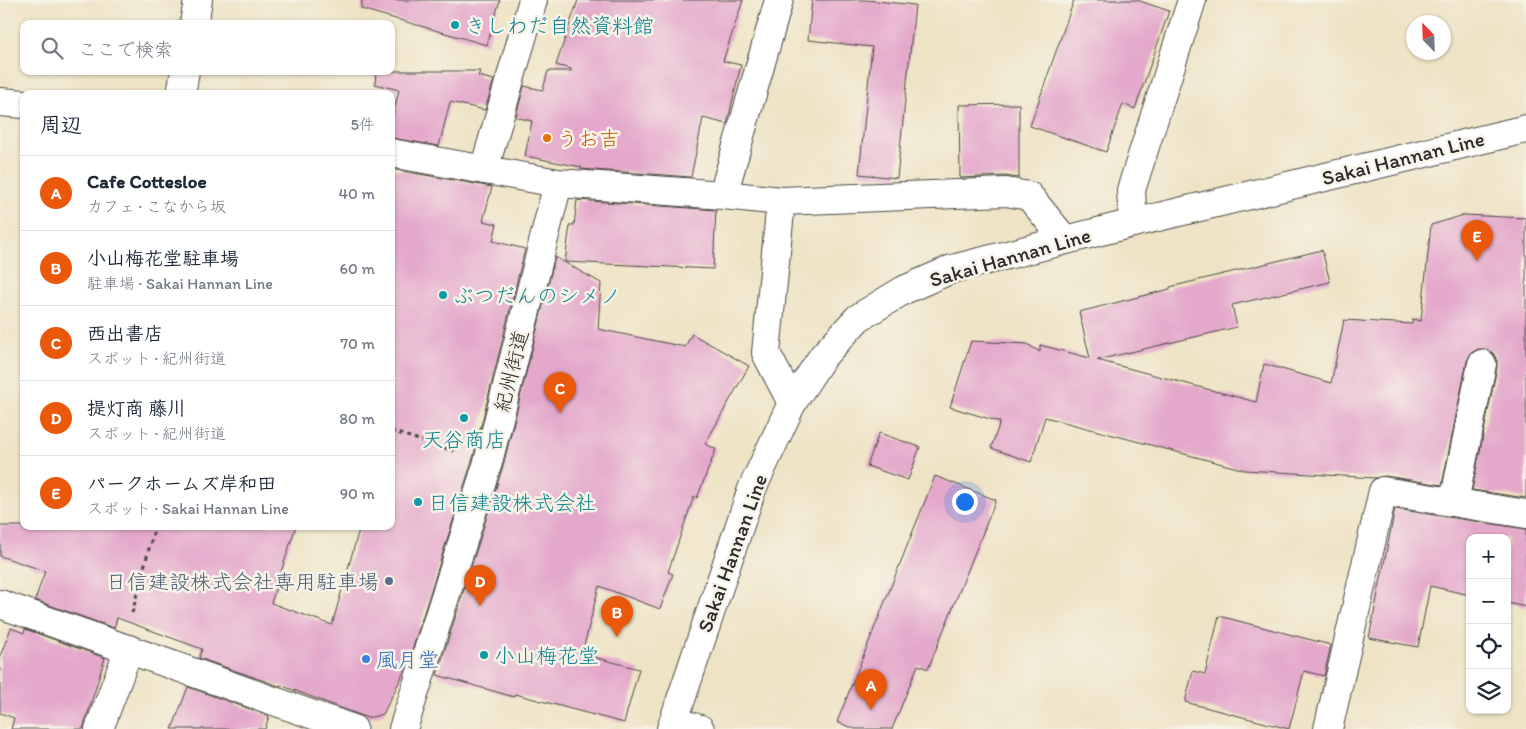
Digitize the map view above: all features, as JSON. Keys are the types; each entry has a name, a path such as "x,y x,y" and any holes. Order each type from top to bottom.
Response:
{"street":[{"path":"195,20 198,0"},
{"path":"484,170 533,0"},
{"path":"723,195 779,0"},
{"path":"1133,223 1131,190 1192,0"},
{"path":"182,90 184,75"},
{"path":"0,102 20,104"},
{"name":"Sakai Hannan Line","path":"672,725 752,489 792,403 823,356 858,318 896,294 952,269 1133,223 1526,129"},
{"path":"395,154 558,183 781,201 1006,192 1029,196 1065,240"},
{"name":"紀州街道","path":"402,729 488,462 558,183"},
{"path":"781,201 766,353 792,403"},
{"path":"1454,502 1482,364"},
{"path":"1328,729 1383,491 1526,514"},
{"path":"0,604 353,729"},
{"path":"99,729 126,648"},
{"path":"672,725 700,729"}],"path":[{"path":"395,432 488,462"},
{"path":"126,648 154,530"}],"building":[{"name":"きしわだ自然資料館","path":"362,0 500,0 487,45 361,9"},
{"path":"578,0 743,0 723,61 741,65 727,124 703,118 691,177 581,169 581,167 525,156 532,121 516,117 524,86 543,90 548,71 571,71 571,69 556,65"},
{"path":"812,0 866,0 915,5 897,178 859,174 872,47 808,40"},
{"path":"1074,0 1137,0 1169,11 1135,109 1123,104 1106,152 1030,126"},
{"path":"395,71 480,71 478,76 494,80 485,110 450,102 439,146 395,139 395,106 399,90 375,84 376,75 395,75"},
{"path":"1019,104 1019,178 1005,176 960,178 959,105"},
{"path":"395,170 492,187 483,221 497,224 493,241 525,249 473,458 407,666 383,714 368,718 280,685 199,658 202,649 117,618 114,628 35,600 45,571 0,556 0,526 20,526 20,530 295,530 271,603 332,625 359,530 395,530"},
{"path":"577,200 716,210 713,269 565,262 570,225 574,225"},
{"path":"1464,215 1526,218 1526,498 1472,490 1497,367 1497,360 1493,353 1485,349 1478,349 1471,353 1467,361 1442,485 1385,476 1375,478 1245,470 1045,417 1031,462 991,448 1000,422 950,407 971,341 1027,344 1040,352 1040,345 1090,358 1079,312 1170,289 1170,287 1322,250 1330,282 1232,305 1237,327 1097,360 1256,402 1264,364 1331,383 1344,320 1412,324 1413,319 1421,321 1431,225"},
{"path":"555,257 601,283 598,329 685,347 692,334 749,366 705,444 716,449 697,498 694,496 668,572 673,574 660,609 599,586 582,654 639,669 624,723 515,694 514,697 437,675 503,466"},
{"path":"879,433 920,447 908,480 867,466"},
{"path":"935,476 996,500 928,669 918,665 892,729 855,729 837,722"},
{"path":"1395,509 1526,529 1526,607 1511,604 1511,534 1466,534 1466,594 1430,586 1418,647 1369,638"},
{"path":"1219,616 1331,645 1324,676 1304,671 1289,729 1185,702 1193,671 1205,674"},
{"path":"11,628 24,633 25,629 105,658 83,729 11,729 14,718 0,713 0,656"},
{"path":"188,687 269,716 265,729 172,729"}],"place":[{"name":"きしわだ自然資料館","path":"455,25"},
{"name":"うお吉","path":"547,138"},
{"name":"パークホームズ岸和田","path":"1477,261"},
{"name":"ぶつだんのシメノ","path":"443,295"},
{"name":"西出書店","path":"560,413"},
{"name":"天谷商店","path":"464,418"},
{"name":"日信建設株式会社","path":"418,502"},
{"name":"日信建設株式会社専用駐車場","path":"389,581"},
{"name":"提灯商 藤川","path":"480,606"},
{"name":"小山梅花堂駐車場","path":"617,637"},
{"name":"小山梅花堂","path":"484,655"},
{"name":"風月堂","path":"366,659"},
{"name":"Cafe Cottesloe","path":"871,710"}]}
